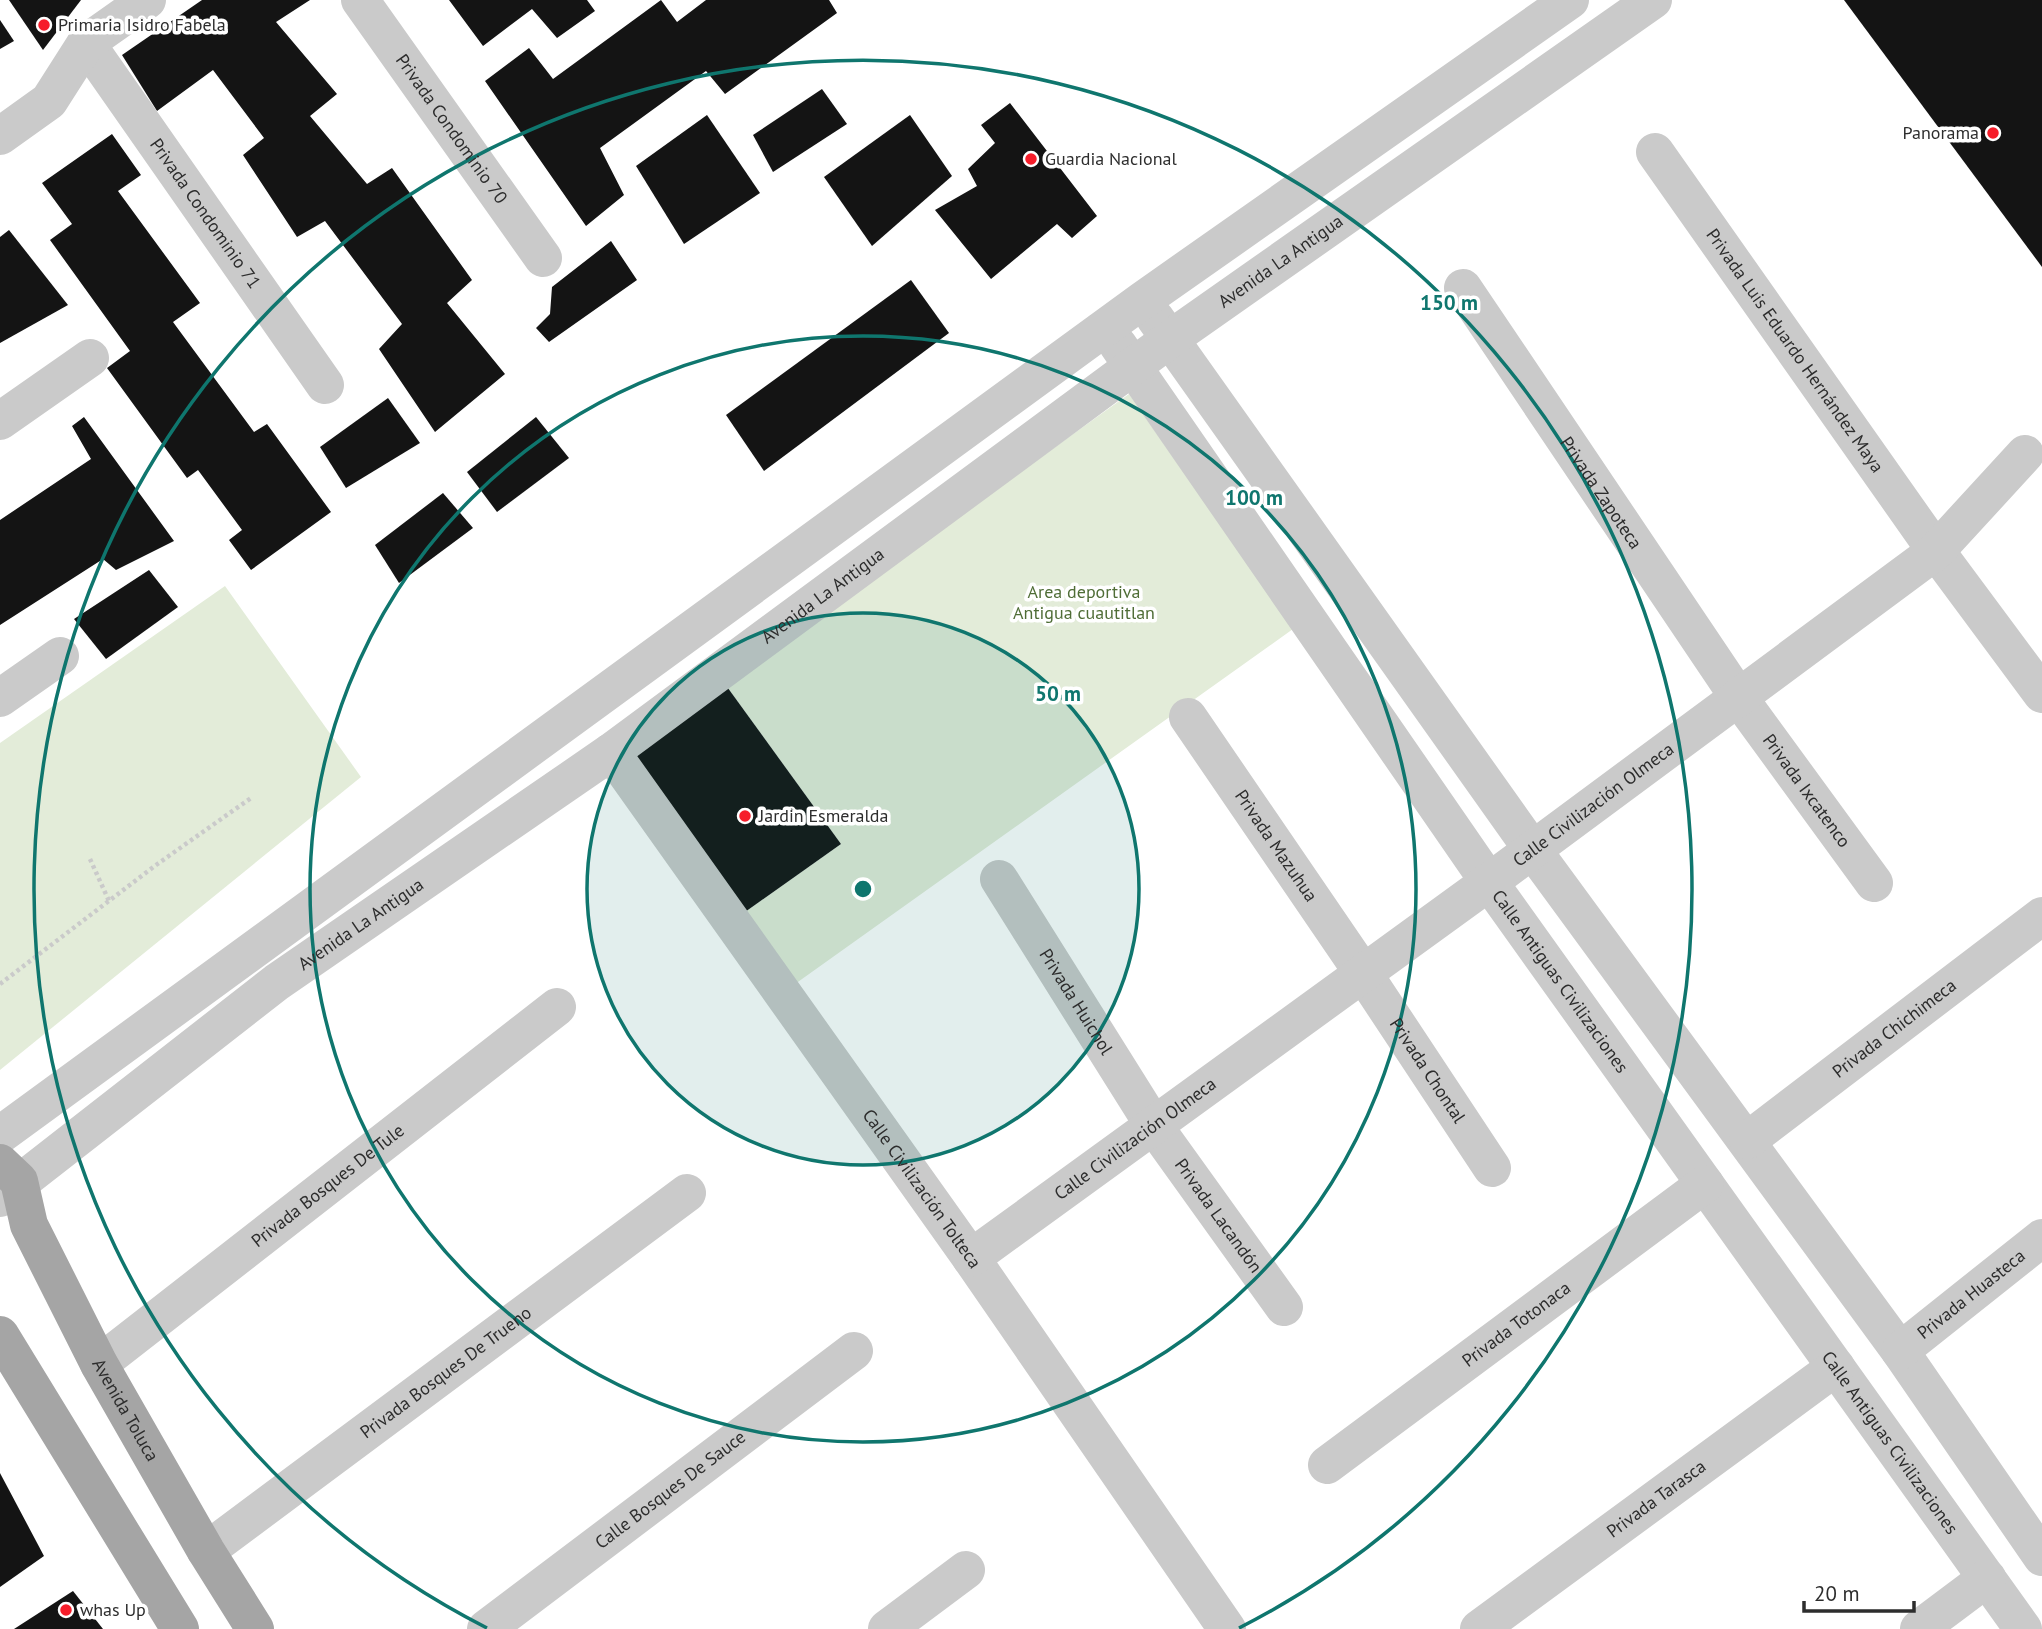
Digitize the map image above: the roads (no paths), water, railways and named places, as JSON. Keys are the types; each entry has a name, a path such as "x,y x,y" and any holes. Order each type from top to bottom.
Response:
{"main road":[{"name":"Avenida Toluca","path":"6,1181 99,1364 206,1551 255,1629"},
{"path":"0,1335 180,1629"}],"street":[{"path":"0,136 49,101 86,43 147,0"},
{"name":"Privada Condominio 70","path":"360,0 543,258"},
{"path":"0,1135 1143,300 1570,0"},
{"name":"Avenida La Antigua","path":"6,1181 40,1169 277,982 611,752 1170,339 1653,0"},
{"name":"Privada Condominio 71","path":"86,43 324,385"},
{"name":"Privada Luis Eduardo Hernández Maya","path":"1655,152 1936,551 2042,694"},
{"name":"Privada Zapoteca","path":"1463,288 1739,698"},
{"path":"1143,300 1532,849 1748,1140 2041,1553"},
{"name":"Calle Antiguas Civilizaciones","path":"1107,328 1489,882 2023,1629"},
{"path":"0,421 90,358"},
{"name":"Calle Civilización Olmeca","path":"971,1258 1489,882 1936,551 2025,454"},
{"path":"0,698 60,656"},
{"name":"Privada Ixcatenco","path":"1739,698 1874,883"},
{"name":"Privada Mazuhua","path":"1188,716 1363,973"},
{"name":"Calle Civilización Tolteca","path":"611,752 971,1258 1227,1629"},
{"name":"Privada Huichol","path":"999,878 1154,1126"},
{"name":"Privada Chichimeca","path":"1748,1140 2042,916"},
{"name":"Privada Chontal","path":"1363,973 1492,1168"},
{"name":"Privada Bosques De Tule","path":"99,1364 557,1007"},
{"name":"Privada Lacandón","path":"1154,1126 1284,1307"},
{"name":"Privada Totonaca","path":"1327,1465 1705,1184"},
{"name":"Privada Bosques De Trueno","path":"206,1551 687,1193"},
{"name":"Privada Huasteca","path":"1900,1351 2042,1237"},
{"name":"Calle Bosques De Sauce","path":"486,1629 854,1351"},
{"name":"Privada Tarasca","path":"1479,1629 1836,1367"},
{"path":"887,1629 966,1570"},
{"path":"1919,1629 1987,1578"}],"place":[{"name":"Primaria Isidro Fabela","path":"44,25"},
{"name":"Panorama","path":"1993,133"},
{"name":"Guardia Nacional","path":"1031,159"},
{"name":"Jardin Esmeralda","path":"745,816"},
{"name":"whas Up","path":"66,1610"}],"park label":[{"name":"Area deportiva Antigua cuautitlan","path":"1084,602"}]}
